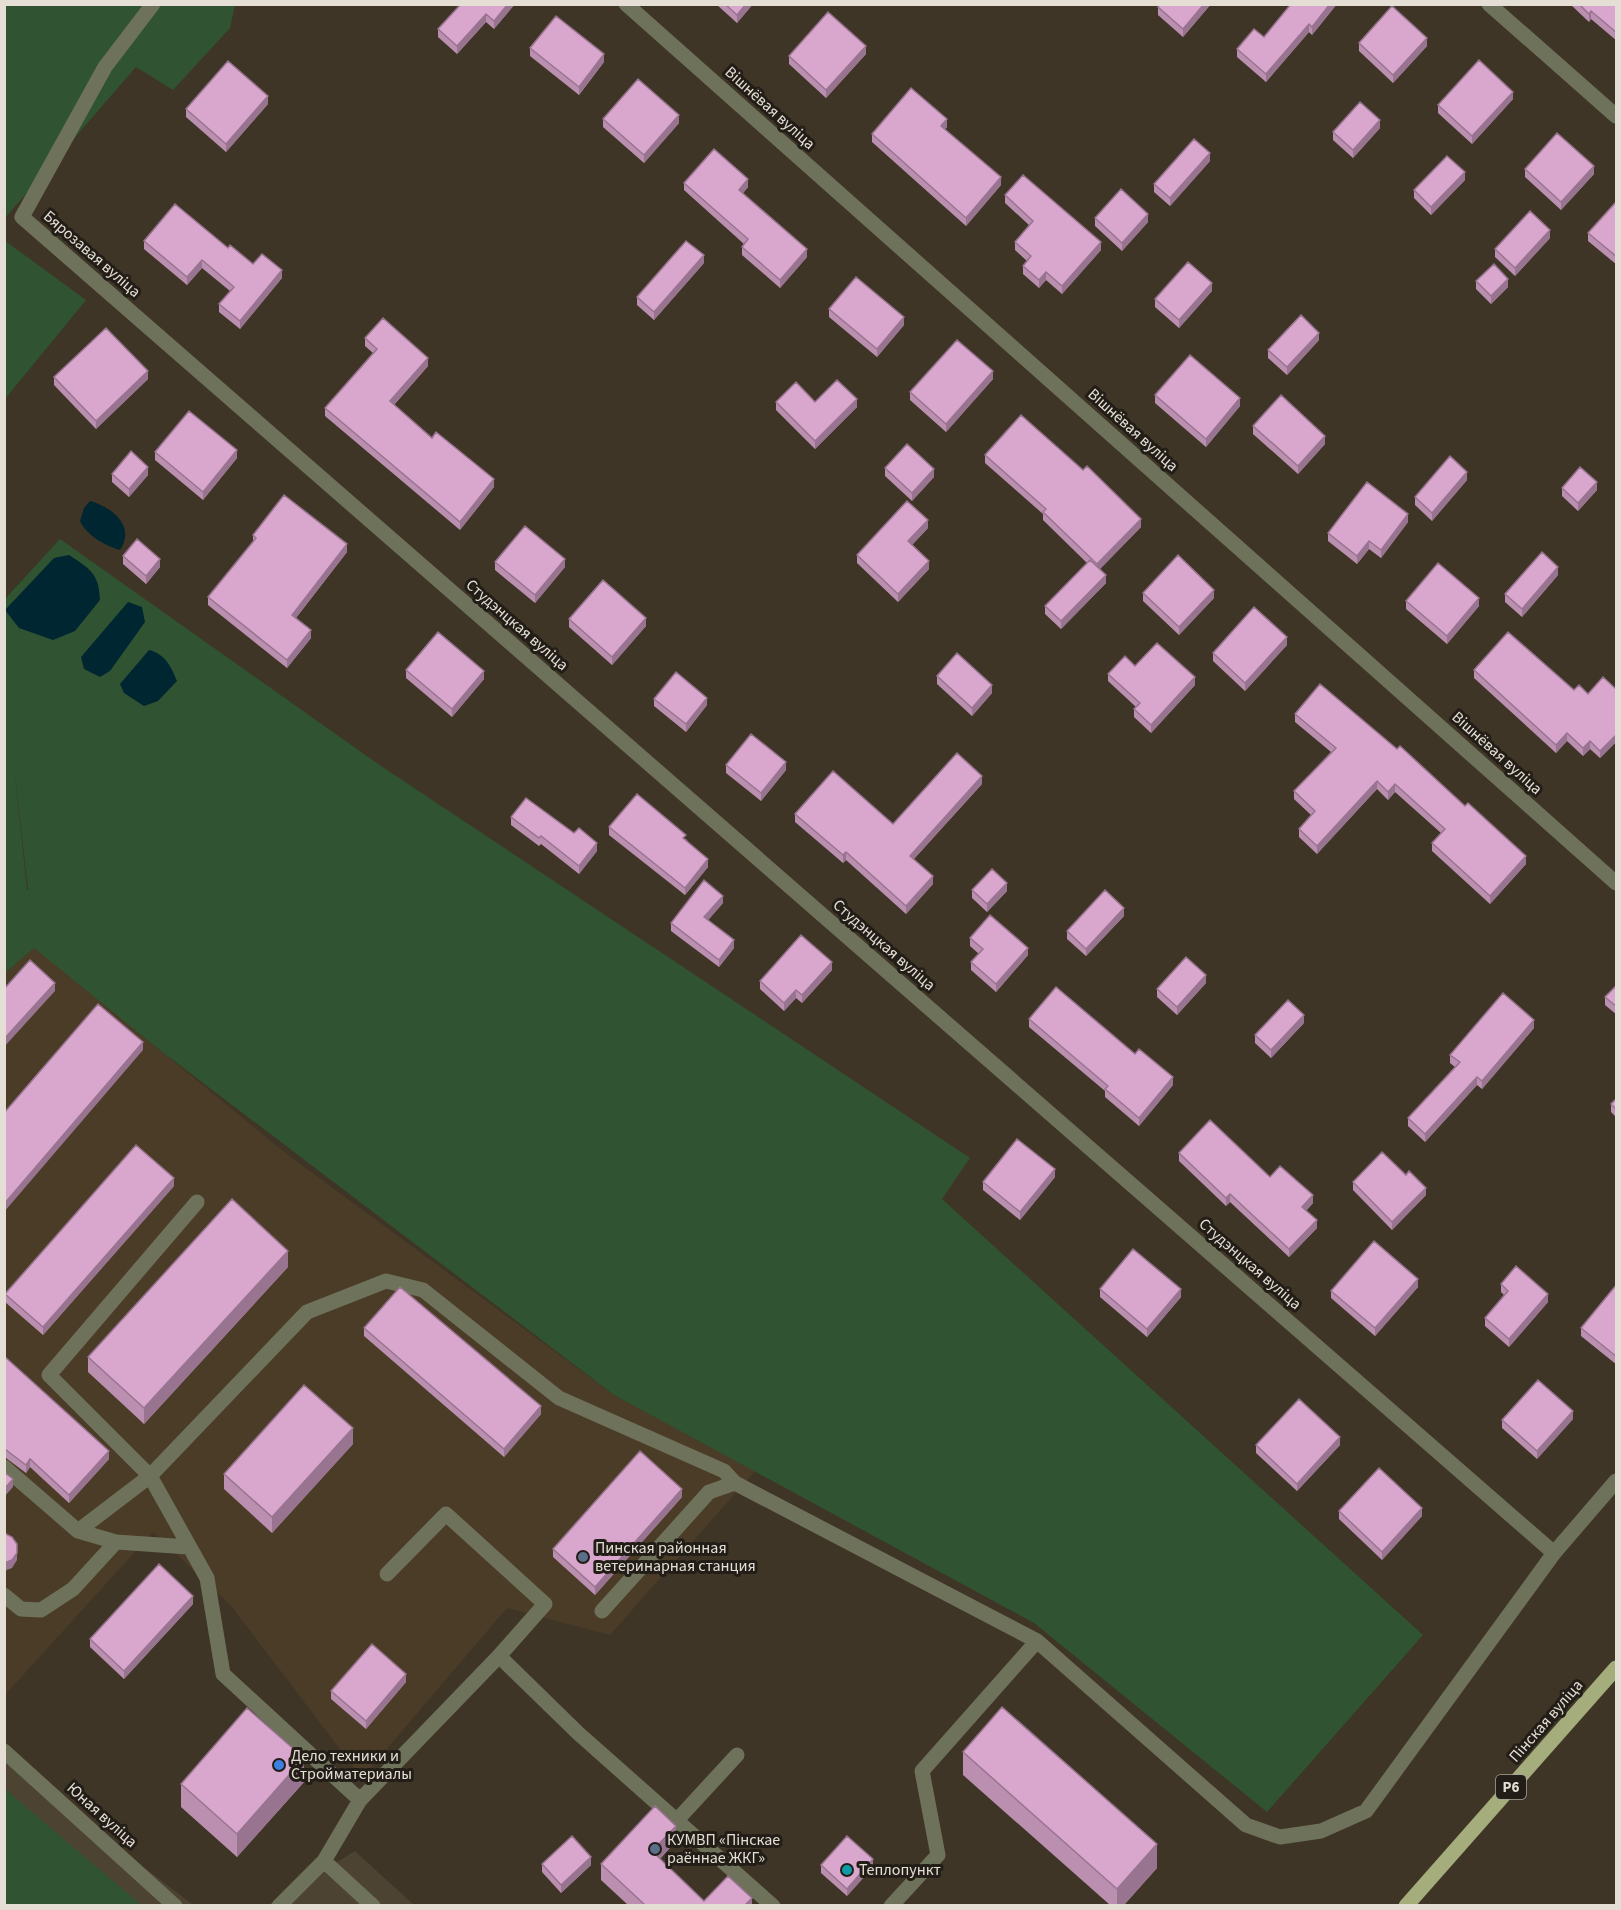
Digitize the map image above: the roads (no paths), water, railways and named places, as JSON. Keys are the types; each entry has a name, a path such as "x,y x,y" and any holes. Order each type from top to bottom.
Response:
{"main road":[{"name":"Пінская вуліца","path":"1406,1905 1617,1668"}],"street":[{"name":"Бярозавая вуліца","path":"153,4 105,67 22,217 190,364"},
{"name":"Вішнёвая вуліца","path":"626,4 1617,883"},
{"path":"1489,4 1617,116"},
{"name":"Студэнцкая вуліца","path":"190,364 1554,1553"},
{"path":"197,1202 49,1375 150,1476 207,1578 223,1674 360,1800"},
{"path":"78,1531 150,1476 307,1312 386,1281 423,1290 559,1398 724,1471 735,1483 1037,1641 1246,1825 1280,1837 1321,1831 1366,1810 1554,1553 1617,1481"},
{"path":"4,1467 78,1531 116,1542 189,1547"},
{"path":"602,1611 708,1492 735,1483"},
{"path":"279,1905 324,1861 360,1800 499,1656 545,1604 446,1514 387,1574"},
{"path":"4,1595 21,1610 41,1610 73,1589 116,1542"},
{"path":"891,1905 938,1855 922,1771 1037,1641"},
{"path":"499,1656 578,1733 773,1905"},
{"name":"Юная вуліца","path":"4,1751 175,1905"},
{"path":"678,1819 737,1755"},
{"path":"324,1861 373,1905"}],"water":[{"path":"90,501 106,508 119,519 125,533 120,550 97,540 83,526 80,521 84,508"},
{"path":"69,555 92,573 98,584 100,600 75,631 53,640 19,628 5,610 54,558"},
{"path":"128,602 142,607 145,622 110,671 100,677 84,669 81,657"},
{"path":"149,650 159,654 167,661 177,681 158,701 144,706 124,693 120,684"}],"place":[{"name":"Пинская районная ветеринарная станция","path":"583,1557"},
{"name":"Дело техники и Стройматериалы","path":"279,1765"},
{"name":"КУМВП «Пінскае раённае ЖКГ»","path":"655,1849"},
{"name":"Теплопункт","path":"847,1870"}]}
